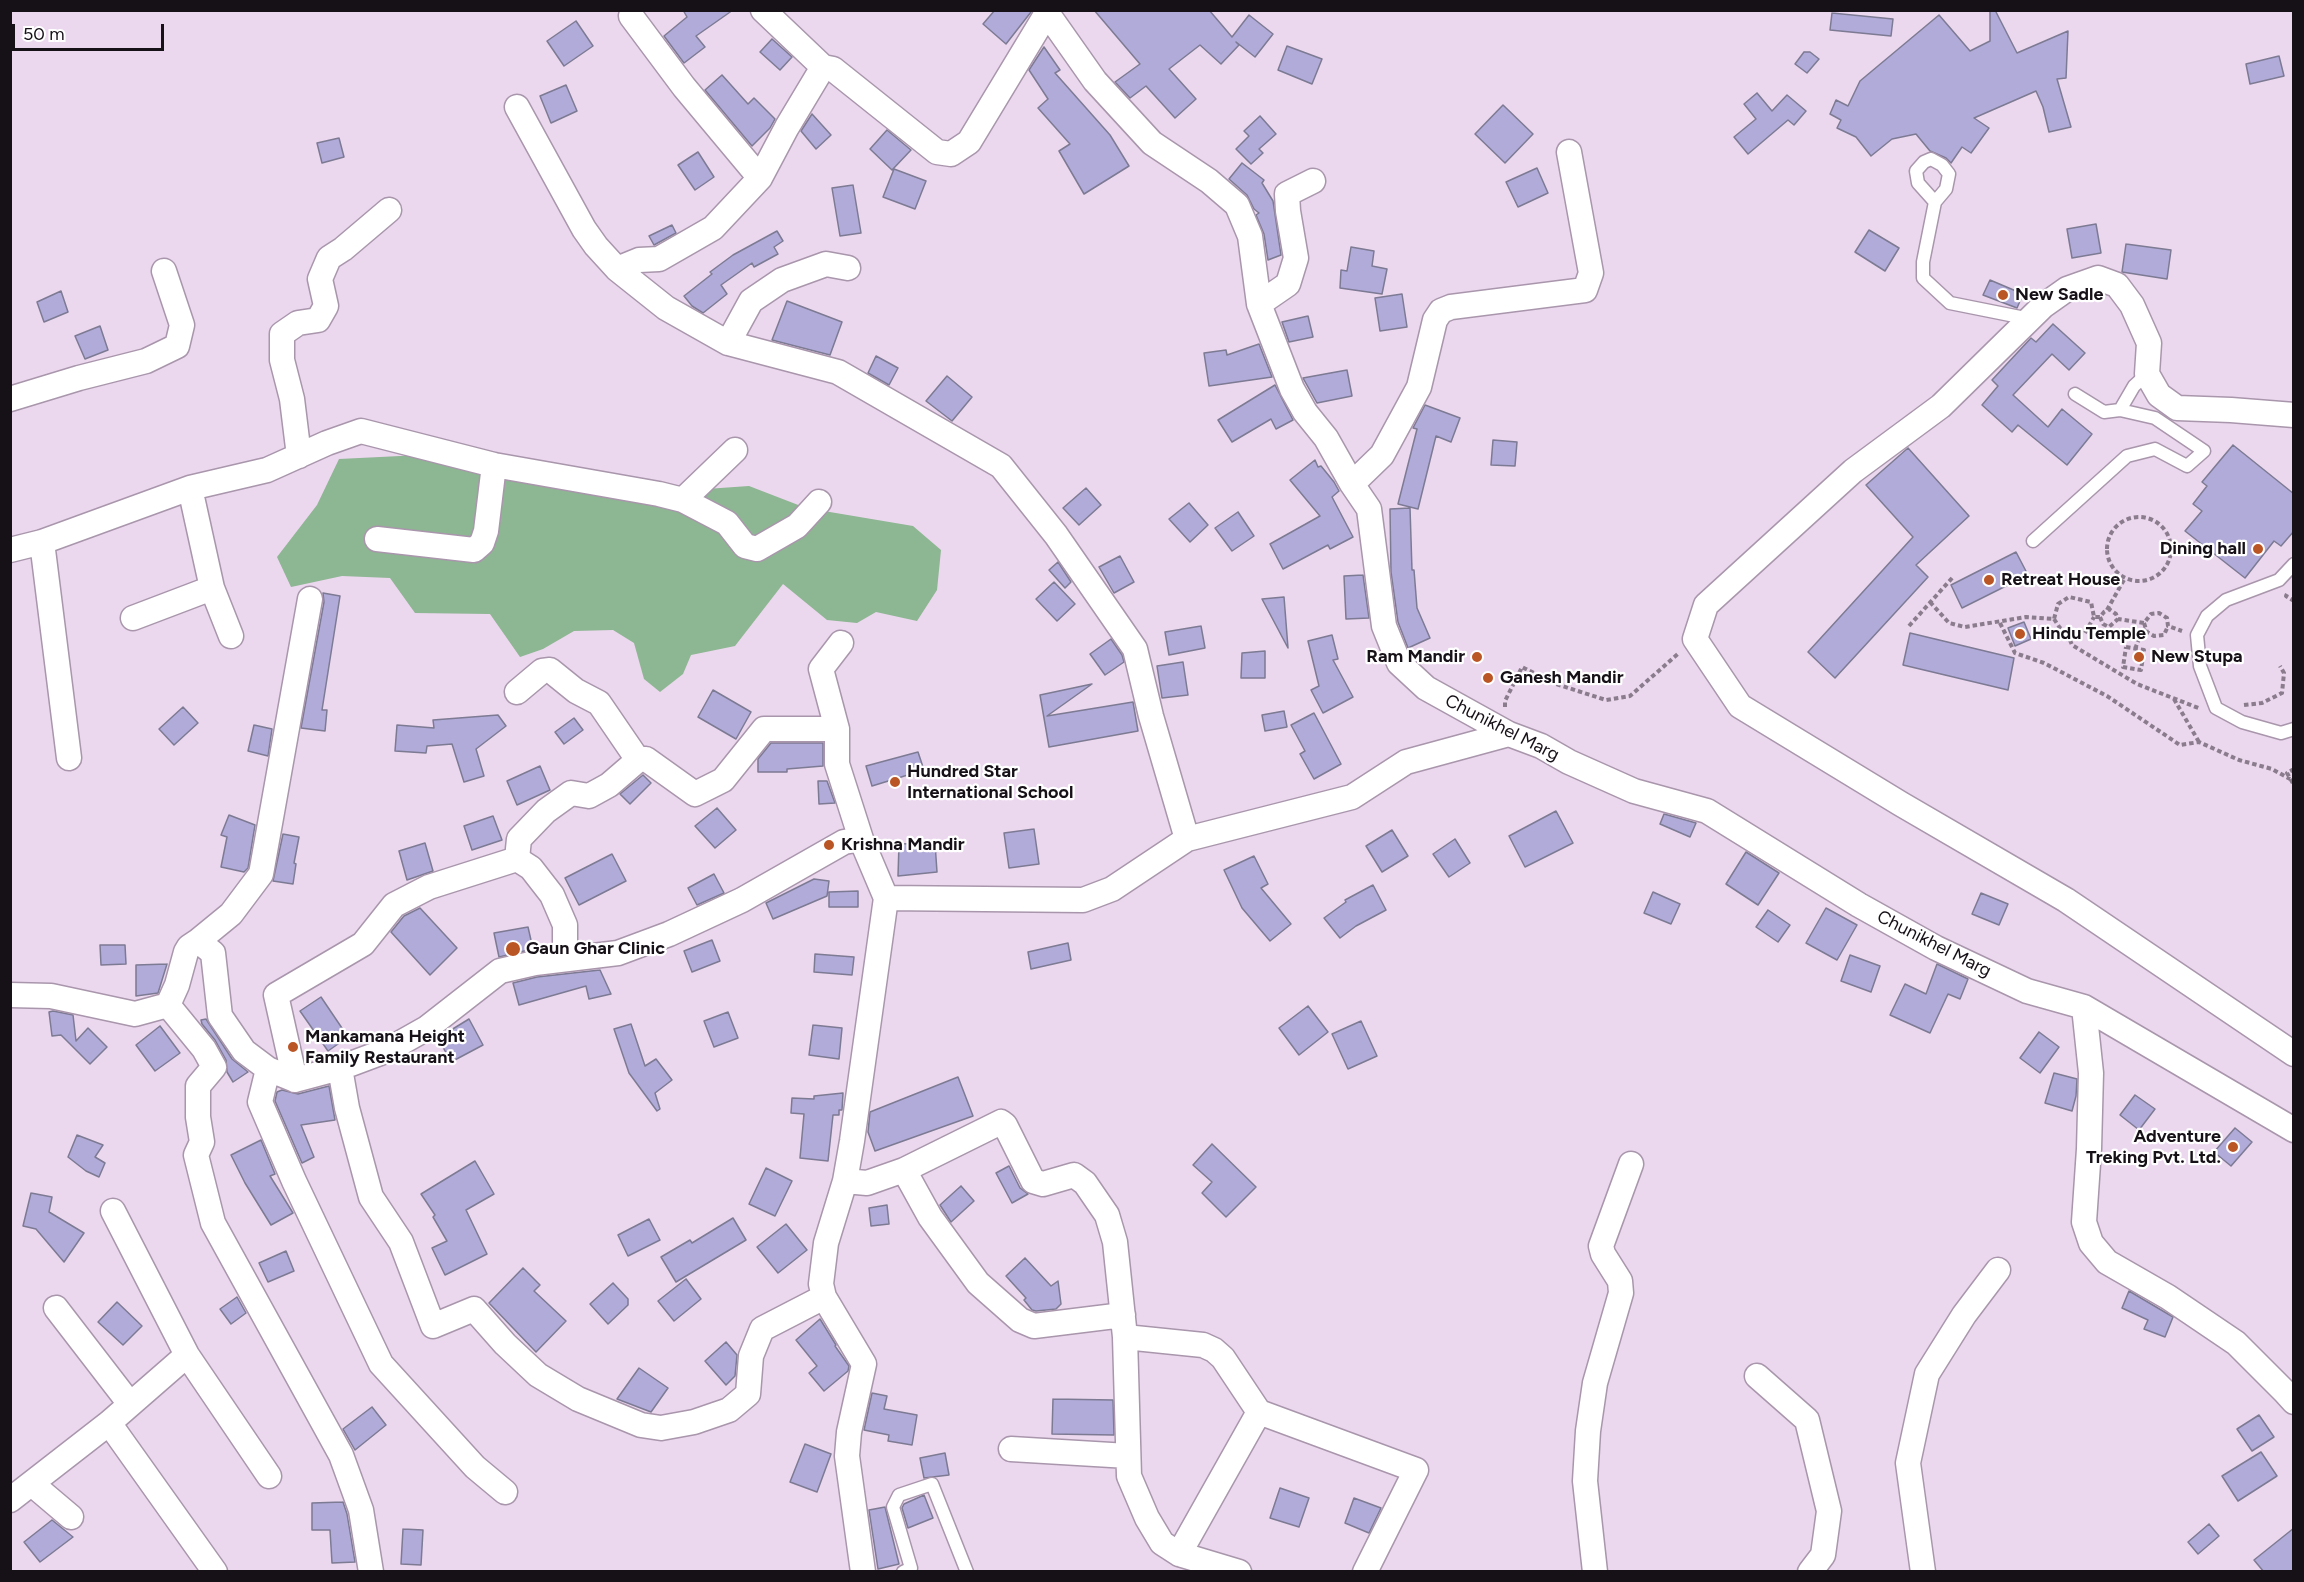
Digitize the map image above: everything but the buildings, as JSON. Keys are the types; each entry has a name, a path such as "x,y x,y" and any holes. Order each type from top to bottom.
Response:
{"street":[{"path":"763,10 823,68 833,69 937,152 951,154 969,142 1046,12"},
{"name":"Chunikhel Marg","path":"1046,12 1095,81 1152,143 1209,181 1237,205 1250,236 1259,304 1292,388 1305,412 1326,438 1369,509 1384,626 1400,663 1426,688 1509,734 1540,746 1569,762 1634,791 1707,811 1859,905 1936,948 2027,990 2085,1007 2294,1130"},
{"path":"631,16 684,87 760,178"},
{"path":"617,269 639,261 659,258 713,228 760,178 787,127 823,68"},
{"path":"517,107 584,229 617,269 666,308 728,344 838,372 1001,466 1056,535 1135,649 1151,716 1187,839"},
{"path":"1352,484 1382,455 1419,387 1435,320 1440,311 1451,307 1585,290 1591,273 1569,152"},
{"path":"1259,304 1288,284 1296,258 1287,194 1313,181"},
{"path":"299,456 292,399 282,360 282,333 298,323 318,321 326,306 320,279 329,258 389,210"},
{"path":"728,344 751,301 782,280 826,264 848,268"},
{"path":"10,399 79,378 146,362 177,346 182,325 164,271"},
{"path":"2294,416 2177,408 2159,395 2147,374 2149,343 2132,304 2116,285 2098,278 2067,289 2043,306 1941,406 1853,471 1706,605 1695,639 1740,705 1901,804 2066,900 2294,1054"},
{"path":"10,550 42,542 190,488 267,470 362,431 494,465 683,500 727,523 746,546 757,549 797,526 819,502"},
{"path":"683,500 735,450"},
{"path":"377,539 474,550 482,543 486,531 494,465"},
{"path":"190,488 212,588 231,636"},
{"path":"42,542 69,758"},
{"path":"133,618 212,588"},
{"path":"168,1005 189,946 231,914 261,874 310,599"},
{"path":"841,643 821,669 837,729 837,764 861,839 886,898 845,1181 826,1243 821,1284 824,1297 864,1364 846,1456 863,1572"},
{"path":"518,692 542,670 550,670 576,691 599,703 614,721 638,760"},
{"path":"517,859 519,839 546,811 571,793 589,796 609,785 638,760 646,759 695,794 723,780 764,729 837,729"},
{"path":"886,898 1083,900 1112,889 1187,839 1352,797 1406,762 1509,734"},
{"path":"198,941 213,954 219,1016 244,1051 268,1069 295,1080 340,1068 388,1050 427,1028 500,971 535,963 618,952 669,934 742,900 844,842 861,839"},
{"path":"517,859 531,868 552,895 565,925 564,960"},
{"path":"295,1080 276,994 363,944 394,905 429,887 517,859"},
{"path":"10,995 51,996 135,1014 168,1005"},
{"path":"168,1005 204,1049 214,1067 198,1086 198,1117 202,1142 195,1155 213,1223 341,1455 361,1510 371,1572"},
{"path":"2085,1007 2091,1073 2084,1222 2091,1243 2107,1262 2168,1297 2236,1344 2294,1402"},
{"path":"340,1068 347,1108 371,1197 401,1242 433,1326 474,1309 505,1344 538,1375 578,1399 641,1425 661,1428 694,1422 729,1410 748,1394 751,1356 762,1329 824,1297"},
{"path":"268,1069 260,1102 294,1181 381,1364 475,1467 505,1492"},
{"path":"845,1181 867,1183 904,1170 1001,1122 1005,1125 1033,1181 1043,1184 1074,1175 1085,1183 1098,1200 1111,1224 1124,1326 1129,1476 1147,1518 1162,1543 1179,1554 1222,1565 1239,1572"},
{"path":"1595,1572 1585,1481 1588,1431 1595,1383 1621,1293 1620,1281 1603,1254 1601,1246 1631,1164"},
{"path":"904,1170 930,1217 978,1283 1020,1320 1034,1326 1124,1326 1203,1345 1214,1350 1223,1358 1259,1412 1416,1470 1365,1572"},
{"path":"113,1210 187,1355 269,1476"},
{"path":"1923,1572 1908,1463 1927,1374 1964,1315 1998,1270"},
{"path":"56,1308 130,1404"},
{"path":"10,1500 109,1423 187,1355"},
{"path":"1757,1376 1807,1420 1829,1511 1823,1555 1810,1572"},
{"path":"1179,1554 1259,1412"},
{"path":"109,1423 215,1572"},
{"path":"1011,1449 1128,1456"},
{"path":"32,1484 71,1517"}],"lane":[{"path":"1935,202 1923,262 1923,278 1950,303 2030,319"},
{"path":"2120,410 2134,386 2147,374"},
{"path":"2033,542 2127,456 2155,449 2187,466 2204,451 2155,418 2120,410 2104,412 2075,394"},
{"path":"2294,564 2279,580 2226,600 2207,616 2197,635 2200,666 2216,708 2242,722 2281,733 2294,729"},
{"path":"903,1572 912,1568 893,1507 899,1495 932,1484 967,1572"}],"path":[{"path":"2140,516 2151,518 2167,531 2172,551 2170,561 2156,577 2146,581 2136,582 2125,578 2116,572 2107,552 2112,531 2120,523 2130,518 2140,516"},
{"path":"1909,626 1953,577"},
{"path":"2067,633 2085,633 2097,617 2107,610 2125,578"},
{"path":"2118,619 2109,627 2097,617 2091,602 2069,597 2058,604 2054,619 2067,633 2072,645 2128,678 2199,710 2227,705 2262,703 2278,697 2282,693 2284,684 2284,673 2280,666"},
{"path":"1930,602 1948,623 1965,627 2026,617 2054,619"},
{"path":"2107,610 2113,612 2118,619 2144,623"},
{"path":"2151,614 2159,614 2167,618 2168,626 2164,635 2154,636 2146,629 2144,623 2151,614"},
{"path":"2000,623 2015,653 2044,663 2090,687 2180,745 2199,742 2239,760 2271,769 2290,779"},
{"path":"2168,626 2197,635"},
{"path":"2135,648 2141,634 2146,629"},
{"path":"1509,734 1505,701 1522,667 1556,684 1606,700 1630,696 1695,639"},
{"path":"2127,647 2144,650 2141,670 2132,668 2123,667 2127,647"},
{"path":"2128,678 2132,668"},
{"path":"2174,699 2199,742"},
{"path":"2294,769 2287,773 2294,785"}],"green space":[{"path":"462,453 663,492 749,486 806,508 913,526 941,550 937,590 917,621 876,612 857,623 827,620 783,584 735,646 691,655 683,674 660,692 644,679 634,643 613,630 574,631 543,649 520,657 490,614 415,613 390,578 342,576 291,587 277,557 317,505 339,459"}],"place":[{"name":"New Sadle","path":"2003,295"},
{"name":"Dining hall","path":"2258,549"},
{"name":"Retreat House","path":"1989,580"},
{"name":"Hindu Temple","path":"2020,634"},
{"name":"Ram Mandir","path":"1477,657"},
{"name":"New Stupa","path":"2139,657"},
{"name":"Ganesh Mandir","path":"1488,678"},
{"name":"Hundred Star International School","path":"895,782"},
{"name":"Krishna Mandir","path":"829,845"},
{"name":"Gaun Ghar Clinic","path":"513,949"},
{"name":"Mankamana Height Family Restaurant","path":"293,1047"},
{"name":"Adventure Treking Pvt. Ltd.","path":"2233,1147"}]}
